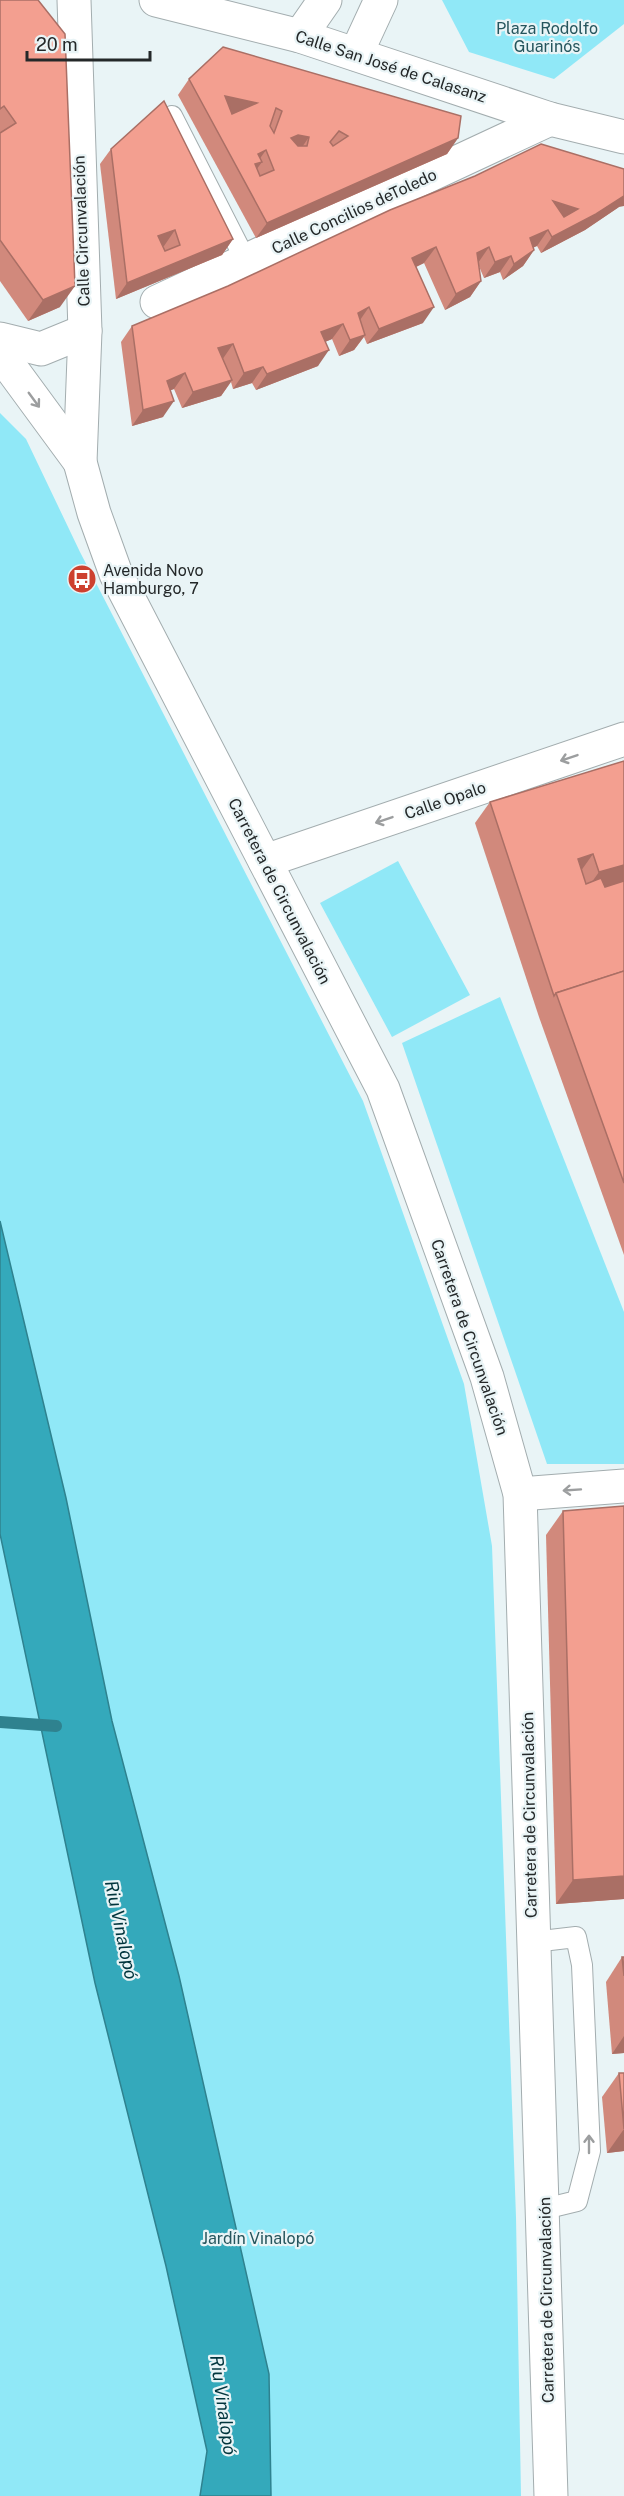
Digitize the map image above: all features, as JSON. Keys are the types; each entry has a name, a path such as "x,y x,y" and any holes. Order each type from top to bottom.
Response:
{"street":[{"name":"Calle Circunvalación","path":"74,0 85,331 80,462"},
{"name":"Calle San José de Calasanz","path":"156,0 300,36 550,119 624,137"},
{"path":"300,36 325,0"},
{"path":"356,54 381,0"},
{"name":"Calle Concilios deToledo","path":"157,302 550,119"},
{"path":"0,339 41,349 85,331"},
{"name":"Carretera de Circunvalación","path":"0,353 80,462 94,513 116,574 383,1089 487,1377 520,1494 532,1942 544,2209 551,2496"},
{"name":"Calle Opalo","path":"265,861 624,739"},
{"path":"520,1494 624,1486"}],"lane":[{"path":"172,116 246,261"},
{"path":"532,1942 576,1937 582,1965 590,2151 577,2201 544,2209"}],"green space":[{"name":"Plaza Rodolfo Guarinós","path":"442,0 624,0 624,24 554,79 469,52"},
{"name":"Jardín Vinalopó","path":"0,413 26,439 80,552 363,1101 464,1384 492,1546 516,2217 521,2496 0,2496"},
{"path":"398,861 470,995 392,1037 320,903"},
{"path":"500,997 624,1312 624,1464 547,1464 402,1043"}],"water":[{"name":"Riu Vinalopó","path":"0,1221 66,1498 112,1721 179,1976 269,2374 271,2496 200,2496 207,2451 166,2266 95,1983 0,1534"}],"building":[{"path":"0,0 38,0 65,34 75,286 43,300 0,240 0,133 16,123 4,106 0,109"},
{"path":"223,47 461,116 458,138 267,223 189,79","holes":["225,96 257,103 232,114","276,108 282,111 274,133 270,126","339,131 348,136 333,146 330,142","298,135 309,137 307,146 298,146 291,138","266,150 274,170 260,176 255,164 262,162 258,154"]},
{"path":"164,101 233,239 127,283 111,149","holes":["175,230 180,245 165,251 158,236"]},
{"path":"541,144 624,169 624,196 552,237 548,230 530,238 534,250 514,264 511,256 495,262 489,247 477,253 481,281 456,294 436,247 412,258 434,307 379,329 369,307 358,313 365,335 350,340 343,324 321,332 329,350 267,374 263,367 244,373 233,344 218,348 232,380 193,392 185,373 167,381 174,401 143,410 132,326 228,286 390,210 475,176","holes":["553,201 578,209 564,217"]},
{"path":"624,761 624,865 599,872 593,854 578,859 586,884 601,878 605,887 624,881 624,971 556,993 554,996 490,802"},
{"path":"624,971 624,1183 556,993"},
{"path":"624,1506 624,1876 573,1880 563,1511"},
{"path":"619,2073 624,2073 624,2129"}],"waterway":[{"path":"0,1722 56,1726"}],"place":[{"name":"Avenida Novo Hamburgo, 7","path":"82,579"}]}
